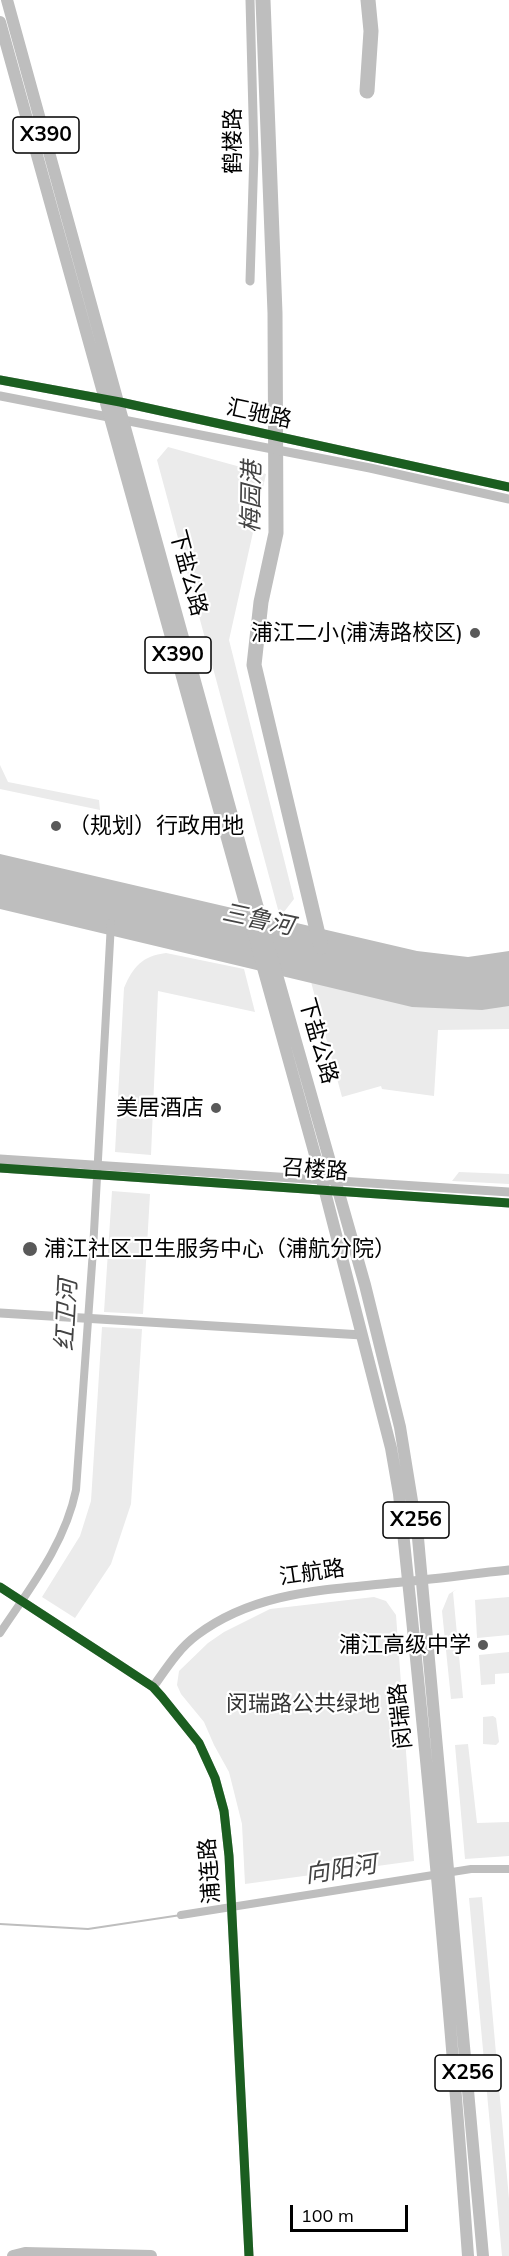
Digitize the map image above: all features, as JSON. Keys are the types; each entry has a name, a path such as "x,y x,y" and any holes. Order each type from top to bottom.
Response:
{"main road":[{"name":"下盐公路","path":"7,0 120,402 253,912 266,977 323,1185"},
{"name":"下盐公路","path":"0,22 110,419 253,912 279,982 337,1186"},
{"name":"闵瑞路","path":"323,1185 391,1448 399,1494 442,1856"},
{"name":"闵瑞路","path":"337,1186 400,1427 412,1493 422,1579 445,1891 483,2256"},
{"name":"闵瑞路","path":"445,1891 468,2256"},
{"path":"13,2256 25,2253 101,2253 151,2256"}],"street":[{"name":"鹤楼路","path":"250,0 254,153 250,281"},
{"name":"汇驰路","path":"0,380 120,402 509,487"},
{"name":"汇驰路","path":"0,396 509,499"},
{"path":"0,1159 75,1168"},
{"path":"0,1168 75,1168"},
{"name":"召楼路","path":"75,1168 337,1186 509,1203"},
{"name":"召楼路","path":"337,1186 509,1192"},
{"path":"0,1313 362,1335"},
{"name":"江航路","path":"153,1687 179,1652 196,1635 250,1604 313,1591 509,1570"},
{"name":"浦连路","path":"2,1589 153,1687 199,1743 215,1778 225,1811 231,1887 249,2256"}],"green space":[{"path":"168,447 266,474 229,640 294,899 280,917 157,460"},
{"path":"0,765 8,782 99,800 100,810 0,789"},
{"path":"166,953 244,969 255,1012 158,991 151,1155 115,1152 124,988 139,964 151,957"},
{"path":"509,980 509,1029 438,1030 434,1096 382,1089 381,1086 342,1097 311,982"},
{"path":"459,1172 509,1174 509,1184 452,1181"},
{"path":"112,1191 150,1194 143,1314 104,1312"},
{"path":"102,1327 142,1329 131,1504 111,1564 75,1618 42,1597 80,1536 91,1501"},
{"path":"457,1589 453,1592 463,1698 451,1699 442,1611 449,1594"},
{"name":"闵瑞路公共绿地","path":"374,1597 386,1601 396,1615 414,1861 245,1884 242,1824 229,1772 204,1722 181,1694 177,1685 179,1671 208,1643 224,1632 270,1609"},
{"path":"509,1597 509,1635 477,1638 475,1600"},
{"path":"509,1652 509,1673 495,1674 495,1684 481,1685 479,1655"},
{"path":"483,1717 496,1718 499,1742 496,1745 483,1744"},
{"path":"468,1744 477,1823 509,1822 509,1856 465,1859 455,1745"},
{"path":"482,1897 509,2199 509,2256 502,2256 469,1898"}],"water":[{"name":"三鲁河","path":"0,854 417,951 468,957 509,951 509,1006 482,1010 412,1007 0,909"}],"waterway":[{"name":"梅园港","path":"263,0 275,313 276,533 261,602 254,665 321,947"},
{"path":"367,91 371,31 368,0"},
{"name":"红卫河","path":"0,1633 55,1547 64,1529 76,1490 93,1250 111,923"},
{"name":"向阳河","path":"181,1915 471,1869 509,1869"},
{"path":"0,1924 88,1929 181,1915"}],"cycle path":[{"path":"0,380 120,402 509,487"},
{"path":"0,1168 509,1203"},
{"path":"0,1587 153,1687 199,1743 215,1778 224,1811 229,1856 249,2256"}],"place":[{"name":"浦江二小(浦涛路校区)","path":"475,633"},
{"name":"（规划）行政用地","path":"56,826"},
{"name":"美居酒店","path":"216,1108"},
{"name":"浦江社区卫生服务中心（浦航分院）","path":"30,1249"},
{"name":"浦江高级中学","path":"483,1645"}]}
